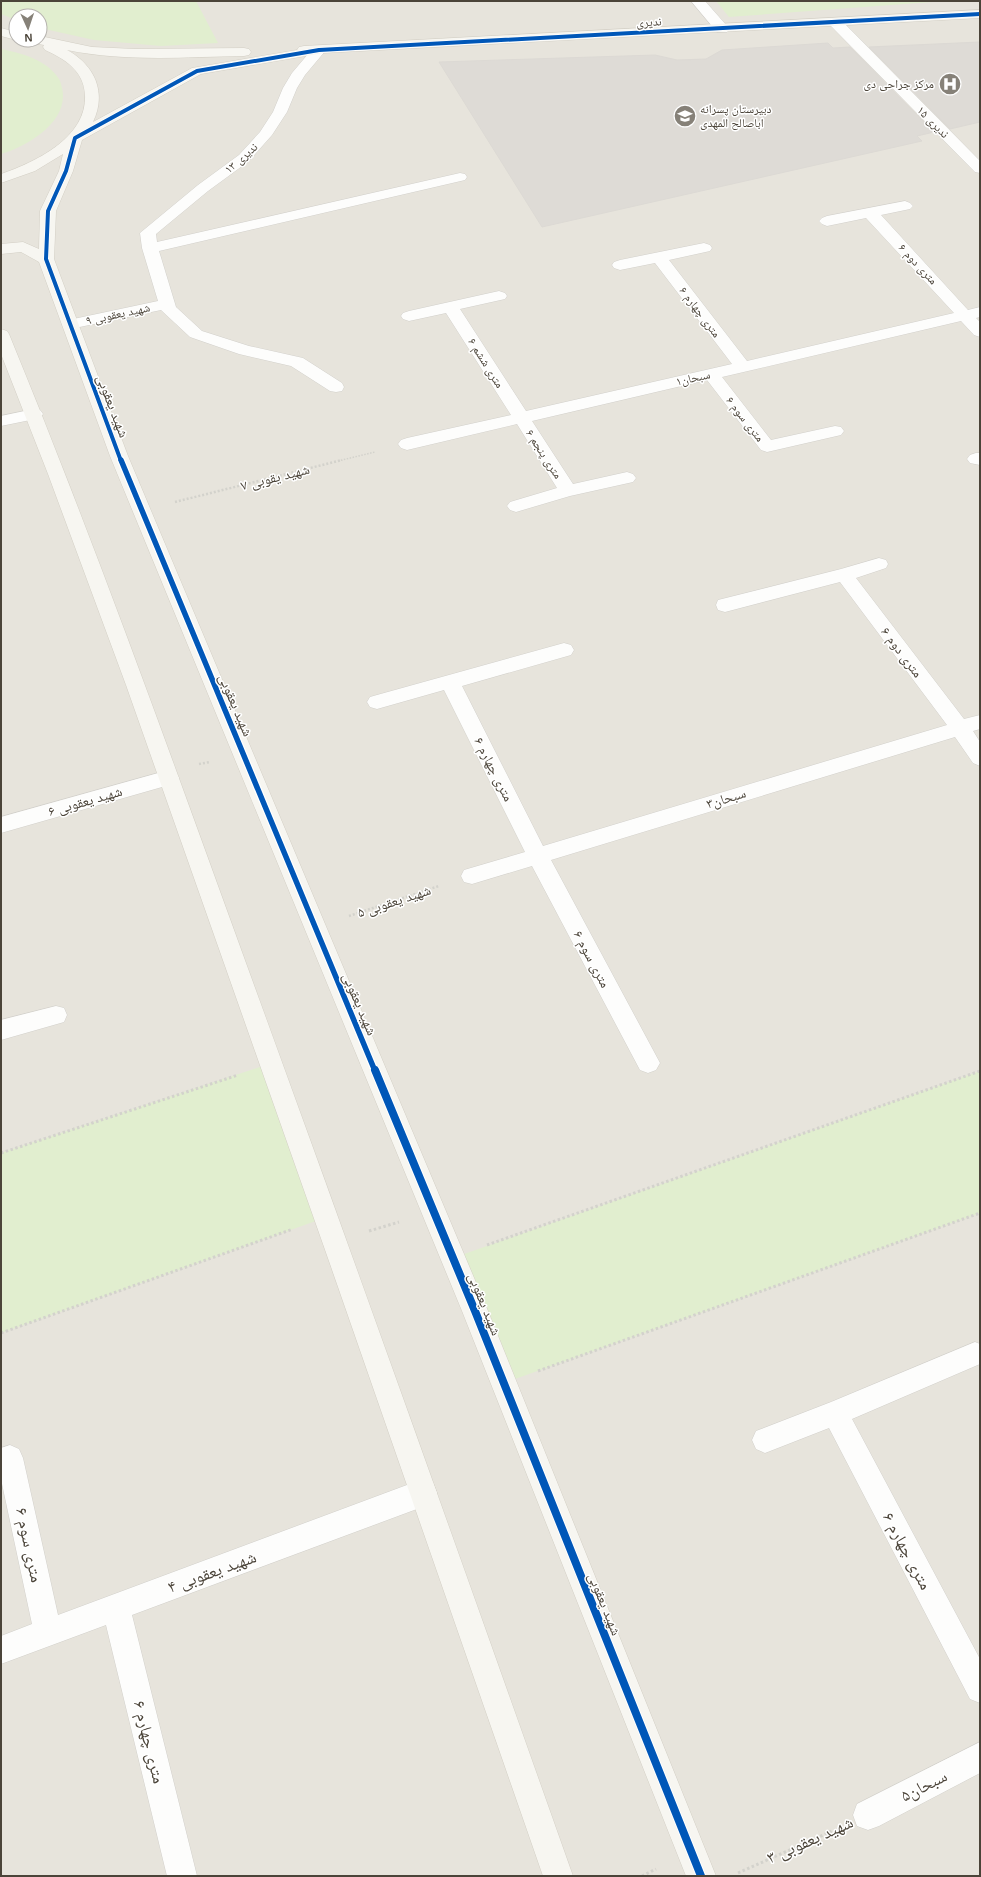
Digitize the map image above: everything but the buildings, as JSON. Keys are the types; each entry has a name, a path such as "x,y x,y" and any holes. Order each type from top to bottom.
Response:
{"street":[{"path":"698,1 722,29"},
{"name":"ندیری","path":"320,50 980,14"},
{"name":"ندیری ۱۵","path":"836,23 980,169"},
{"path":"48,42 92,51 134,53 180,54 320,50"},
{"path":"48,47 66,55 85,72 94,93 90,115 75,138"},
{"path":"1,179 20,172 51,156 75,138 197,71 320,50"},
{"name":"ندیری ۱۳","path":"150,248 148,233 203,188 244,158 265,135 280,112 290,88 299,73 320,50"},
{"name":"شهید یعقوبی","path":"75,138 66,171 48,211 46,259 119,456 434,1211 701,1876"},
{"path":"336,387 297,362 245,350 196,334 168,309 150,248 460,177"},
{"path":"827,220 905,206"},
{"name":"۶ متری دوم","path":"870,213 973,314 980,332"},
{"path":"1,249 23,247 46,259"},
{"path":"620,265 704,248"},
{"name":"۶ متری چهارم","path":"659,257 742,366"},
{"path":"410,316 500,296"},
{"name":"شهید یعقوبی ۹","path":"70,324 166,304"},
{"name":"۶ متری ششم","path":"451,308 520,417"},
{"name":"سبحان۱","path":"407,444 973,314"},
{"path":"1,334 34,414 272,1064 558,1876"},
{"name":"۶ متری سوم","path":"711,374 767,446 835,431"},
{"path":"1,422 34,414"},
{"name":"۶ متری پنجم","path":"520,417 568,491"},
{"path":"516,506 568,491 627,478"},
{"path":"725,605 844,575 879,564"},
{"name":"۶ متری دوم","path":"844,575 960,728 980,758"},
{"path":"377,702 564,650"},
{"name":"۶ متری چهارم","path":"450,682 537,855"},
{"name":"سبحان۳","path":"472,876 537,855 980,722"},
{"name":"شهید یعقوبی ۶","path":"1,825 167,775"},
{"name":"۶ متری سوم","path":"537,855 648,1063"},
{"path":"1,1030 56,1015"},
{"path":"765,1440 835,1413 975,1354"},
{"name":"۶ متری چهارم","path":"835,1413 980,1689"},
{"name":"۶ متری سوم","path":"5,1459 48,1633"},
{"name":"شهید یعقوبی ۴","path":"1,1650 423,1493"},
{"name":"۶ متری چهارم","path":"116,1607 182,1876"},
{"name":"سبحان۵","path":"868,1815 980,1757"}],"path":[{"path":"167,775 243,753"},
{"path":"1,1153 272,1064"},
{"path":"453,1258 980,1071"},
{"path":"337,1245 380,1227 434,1211"},
{"path":"504,1383 980,1213"},
{"path":"1,1333 327,1217"}],"shaded area":[{"path":"1,1 980,1 980,1876 1,1876"}],"green space":[{"path":"1,1 196,1 218,43 161,46 94,40 48,30 48,8 8,8 8,17 1,14"},
{"path":"716,1 946,1 729,17"},
{"path":"1,49 33,58 48,67 54,72 60,81 63,100 60,111 45,130 23,145 1,154"},
{"path":"272,1063 327,1217 1,1333 1,1153"},
{"path":"980,1071 980,1213 504,1383 453,1258"}],"cycle path":[{"path":"701,1876 475,1311 119,456 46,259 48,211 66,171 75,138 197,71 319,50 980,14"}],"place":[{"name":"مرکز جراحی دی","path":"950,84"},
{"name":"دبیرستان پسرانه اباصالح المهدی","path":"685,116"}]}
